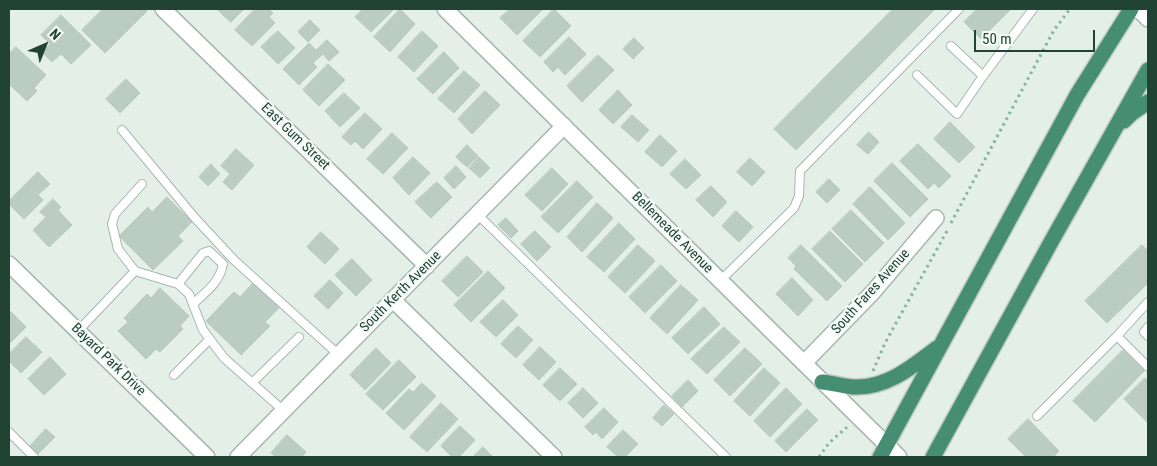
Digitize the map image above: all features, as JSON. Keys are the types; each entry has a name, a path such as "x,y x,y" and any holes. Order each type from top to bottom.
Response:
{"highway":[{"path":"883,451 1077,94 1131,9"},
{"path":"934,457 1148,70"},
{"path":"1114,130 1132,113 1148,102"},
{"path":"822,382 853,387 872,386 886,382 898,376 942,344"}],"street":[{"name":"East Gum Street","path":"163,9 427,266"},
{"name":"Bellemeade Avenue","path":"445,9 804,363 883,451 899,457"},
{"path":"1138,9 1148,19"},
{"name":"South Kerth Avenue","path":"238,457 564,126"},
{"name":"South Fares Avenue","path":"804,363 873,292 936,218"},
{"name":"Bayard Park Drive","path":"9,264 207,457"},
{"path":"393,300 554,457"}],"lane":[{"path":"720,281 794,208 799,196 800,170 959,9"},
{"path":"917,76 957,114 1033,9"},
{"path":"951,46 984,76"},
{"path":"122,130 195,218 234,260 339,355"},
{"path":"142,184 115,214 112,224 118,249 135,271 178,284 189,294 203,330 224,358 284,411"},
{"path":"477,214 726,457"},
{"path":"178,284 203,253 209,251 223,264 222,272 214,285 193,304"},
{"path":"78,331 135,271"},
{"path":"1037,416 1148,302"},
{"path":"1148,328 1144,332 1148,336"},
{"path":"1116,336 1148,367"},
{"path":"252,383 299,337"},
{"path":"174,376 210,339"},
{"path":"9,432 34,457"}],"path":[{"path":"872,374 885,342 1056,25 1070,9"},
{"path":"819,457 829,443 843,431"}],"building":[{"path":"103,9 144,9 147,11 105,53 82,30"},
{"path":"217,9 244,9 231,22"},
{"path":"255,9 269,9 273,13 269,17 275,23 252,46 235,30"},
{"path":"363,9 394,9 371,32 355,17"},
{"path":"400,9 415,24 390,52 374,37"},
{"path":"510,9 543,9 517,35 500,18"},
{"path":"554,9 571,26 540,57 523,41"},
{"path":"893,9 935,9 796,150 774,129"},
{"path":"977,9 1011,9 981,39 964,22"},
{"path":"61,15 91,45 71,64 61,54 52,62 42,52 50,44 41,35"},
{"path":"310,20 320,30 308,42 298,32"},
{"path":"278,31 295,48 278,64 261,47"},
{"path":"422,31 438,46 414,72 398,57"},
{"path":"569,37 586,54 565,75 558,67 553,72 544,62"},
{"path":"634,38 644,48 633,59 623,49"},
{"path":"327,40 339,52 329,61 323,54 313,63 317,67 299,85 283,69 309,43 316,50"},
{"path":"16,47 46,75 34,88 37,91 27,101 9,84 9,54"},
{"path":"444,52 459,68 433,94 417,79"},
{"path":"598,55 614,70 582,102 567,86"},
{"path":"328,64 345,80 319,106 303,90"},
{"path":"464,71 480,85 454,113 438,99"},
{"path":"126,79 140,93 120,113 106,99"},
{"path":"618,90 632,105 613,124 599,110"},
{"path":"485,91 500,105 472,134 458,119"},
{"path":"344,93 360,108 340,127 325,111"},
{"path":"365,113 382,129 363,149 355,141 351,145 342,137"},
{"path":"632,115 649,130 638,142 621,127"},
{"path":"950,122 975,147 959,163 934,139"},
{"path":"869,132 879,142 868,154 857,145"},
{"path":"392,133 408,148 383,174 367,159"},
{"path":"660,135 677,151 662,167 645,152"},
{"path":"918,144 951,176 939,188 934,183 928,189 900,161"},
{"path":"467,145 478,156 467,167 456,157"},
{"path":"236,149 254,165 232,190 223,182 230,174 221,166"},
{"path":"413,157 430,173 409,195 393,178"},
{"path":"479,157 490,168 480,178 469,168"},
{"path":"750,158 765,172 752,186 737,172"},
{"path":"685,159 701,175 686,189 670,174"},
{"path":"892,163 928,199 910,217 874,181"},
{"path":"211,164 220,174 208,186 199,177"},
{"path":"456,166 466,177 454,189 444,178"},
{"path":"552,168 568,184 542,211 525,195"},
{"path":"38,172 50,184 38,195 43,200 24,219 9,204 9,201"},
{"path":"829,179 840,190 827,203 816,192"},
{"path":"577,181 593,197 558,233 541,217"},
{"path":"437,182 452,197 431,218 415,202"},
{"path":"711,186 727,202 713,217 696,200"},
{"path":"870,187 905,223 888,240 853,204"},
{"path":"167,197 192,222 178,236 183,241 153,270 119,236 148,207 152,212"},
{"path":"53,199 61,207 58,210 72,225 49,247 33,230 46,217 40,212"},
{"path":"597,203 613,218 582,252 567,237"},
{"path":"851,210 884,243 865,262 832,229"},
{"path":"736,211 753,227 739,242 722,226"},
{"path":"506,218 518,231 511,238 498,225"},
{"path":"619,223 635,239 604,272 587,257"},
{"path":"535,231 551,247 537,261 521,244"},
{"path":"830,231 863,264 845,282 812,249"},
{"path":"321,232 339,249 325,264 307,247"},
{"path":"638,245 655,261 625,293 608,277"},
{"path":"801,245 842,286 827,301 794,269 796,266 788,258"},
{"path":"1142,245 1148,251 1148,283 1107,323 1085,301"},
{"path":"467,256 483,272 458,297 442,281"},
{"path":"352,259 372,280 356,296 335,275"},
{"path":"661,265 677,281 645,313 629,297"},
{"path":"488,271 505,288 471,322 454,305"},
{"path":"792,278 813,300 798,316 776,294"},
{"path":"330,280 343,293 328,309 314,296"},
{"path":"254,282 280,307 265,322 270,326 241,355 206,321 234,292 240,297"},
{"path":"681,285 698,300 667,334 650,318"},
{"path":"160,288 189,316 180,326 183,329 160,352 156,349 146,359 118,331 128,322 124,318 147,294 151,298"},
{"path":"503,300 518,315 496,337 480,322"},
{"path":"704,307 720,324 688,354 672,338"},
{"path":"9,310 26,327 9,344"},
{"path":"518,326 533,340 516,358 501,344"},
{"path":"724,327 740,342 707,374 691,359"},
{"path":"26,337 42,352 21,373 9,361 9,354"},
{"path":"540,347 556,362 539,380 523,365"},
{"path":"376,348 391,363 365,390 350,375"},
{"path":"745,348 762,364 730,396 714,380"},
{"path":"1123,350 1144,371 1095,422 1073,401"},
{"path":"50,357 66,374 44,395 28,379"},
{"path":"399,360 416,377 383,410 366,394"},
{"path":"560,368 577,384 560,401 543,385"},
{"path":"764,368 780,383 750,416 734,401"},
{"path":"1145,378 1148,381 1148,423 1124,399"},
{"path":"688,380 698,391 682,407 672,396"},
{"path":"422,383 436,396 404,430 386,413 409,389 413,392"},
{"path":"583,388 598,403 583,418 568,403"},
{"path":"786,388 802,404 770,437 754,421"},
{"path":"441,403 458,419 427,452 410,437"},
{"path":"664,405 674,414 662,426 653,418"},
{"path":"604,408 618,422 602,439 596,432 593,435 585,427"},
{"path":"807,409 818,420 786,452 775,441"},
{"path":"1028,419 1059,451 1053,457 1026,457 1008,439"},
{"path":"460,426 475,440 459,457 452,457 441,446"},
{"path":"46,429 55,437 38,454 30,446"},
{"path":"623,430 638,444 625,457 618,457 607,447"},
{"path":"287,435 306,452 302,457 276,457 271,453"},
{"path":"483,447 493,457 473,457"}]}
